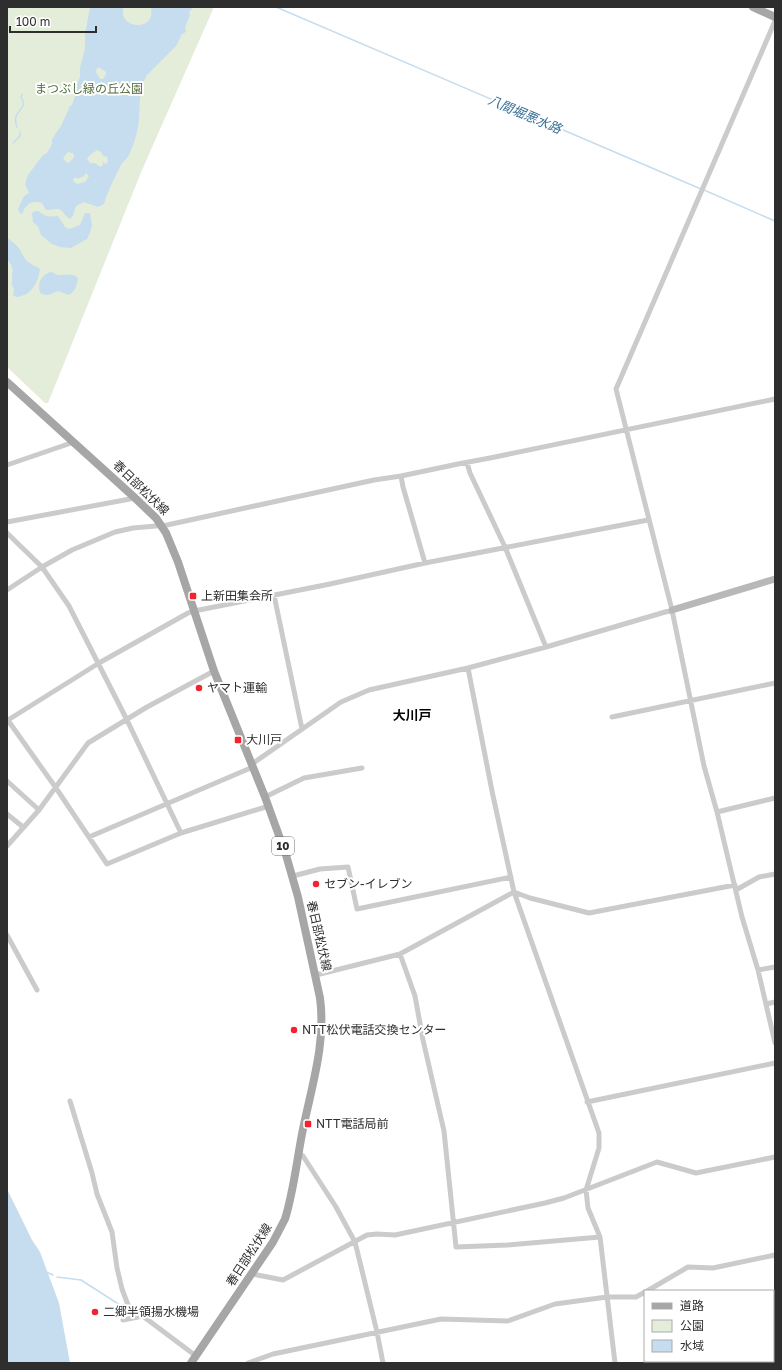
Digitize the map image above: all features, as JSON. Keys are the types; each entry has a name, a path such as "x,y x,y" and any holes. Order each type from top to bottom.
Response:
{"main road":[{"path":"753,7 775,17"},
{"name":"春日部松伏線","path":"7,382 134,497 162,525 178,562 214,670 269,806 293,876 316,976 322,1015 320,1043 288,1210 273,1242 191,1363"}],"street":[{"path":"775,21 616,389 672,610 704,766 717,812 735,888 758,970 775,1043"},
{"path":"7,590 42,567 72,550 115,532 133,528 174,524 374,480 467,463 775,399"},
{"path":"7,465 74,442"},
{"path":"467,463 470,473 505,547 546,647"},
{"path":"401,476 425,563"},
{"path":"7,522 134,497"},
{"path":"269,806 181,833 107,864 56,788 7,720 150,633 194,611 330,584 425,563 648,520"},
{"path":"7,533 42,567 69,606 99,663 181,833"},
{"path":"89,837 253,766 341,702 367,690 468,668 546,647 775,579"},
{"path":"274,595 302,729"},
{"path":"468,668 492,791 514,892 599,1133 599,1148 586,1190 588,1208 600,1237 615,1363"},
{"path":"7,846 39,810 88,743 147,707 214,670"},
{"path":"612,717 775,683"},
{"path":"265,797 304,778 362,768"},
{"path":"7,781 39,810"},
{"path":"717,812 775,798"},
{"path":"7,814 24,827"},
{"path":"293,876 320,869 348,867 357,909 511,877"},
{"path":"316,976 400,954 514,892 530,898 588,912 735,888 759,877 775,874"},
{"path":"7,935 37,990"},
{"path":"400,954 415,996 423,1040 444,1131 456,1247 507,1245 600,1237"},
{"path":"758,970 775,967"},
{"path":"766,1004 775,1002"},
{"path":"587,1102 775,1063"},
{"path":"70,1101 97,1194 112,1232 117,1268 128,1305 196,1356"},
{"path":"302,1156 336,1207 355,1242 383,1363"},
{"path":"252,1274 283,1280 367,1235 395,1235 545,1203 586,1190 658,1162 696,1173 775,1157"},
{"path":"650,1290 688,1268 714,1268 775,1255"},
{"path":"248,1363 273,1354 441,1319 508,1321 555,1304 607,1297 636,1297 644,1293"},
{"path":"122,1320 143,1316"}],"green space":[{"name":"まつぶし緑の丘公園","path":"7,7 214,7 142,170 48,403 45,403 7,367"}],"water":[{"path":"90,7 123,7 123,14 127,22 139,25 146,23 149,20 151,15 151,7 194,7 189,12 190,15 185,27 186,32 182,34 176,46 147,75 140,97 138,125 135,140 129,155 114,179 104,204 98,207 84,202 76,206 73,216 70,219 61,210 46,210 42,203 38,202 27,205 22,214 18,209 24,196 29,193 25,184 28,175 43,155 47,153 52,144 52,139 61,126 70,106 72,105 80,77 80,68 85,48 86,29","holes":["97,68 100,68 106,72 106,74 103,79 100,79 96,72","97,150 101,152 103,156 107,157 108,161 106,164 103,162 103,165 100,167 95,163 90,163 87,159","68,152 73,153 74,157 71,161 67,163 63,158","86,173 89,176 85,182 77,184 73,181 75,176 77,179 84,176"]},
{"path":"39,211 47,216 58,216 65,227 69,229 80,225 85,213 90,213 92,225 90,233 87,239 71,248 60,247 52,244 41,235 38,226 33,222 32,213"},
{"path":"7,239 17,246 28,262 40,269 38,279 33,288 26,294 16,297 13,295 14,289 12,286 12,267 7,260"},
{"path":"51,272 59,275 76,276 78,278 73,292 69,295 58,291 48,295 41,294 39,287 40,280 47,273"},
{"path":"7,1189 32,1240 40,1252 59,1303 70,1363 7,1363"}],"waterway":[{"name":"八間堀悪水路","path":"276,7 701,189"},
{"path":"17,127 16,117 23,105 21,97 22,94"},
{"path":"13,143 20,136 20,132"},
{"name":"八間堀悪水路","path":"704,190 775,221"},
{"path":"46,1272 53,1275"},
{"path":"57,1277 81,1280 120,1305"}],"place":[{"name":"上新田集会所","path":"193,596"},
{"name":"ヤマト運輸","path":"199,688"},
{"name":"大川戸","path":"238,740"},
{"name":"セブン-イレブン","path":"316,884"},
{"name":"NTT松伏電話交換センター","path":"294,1030"},
{"name":"NTT電話局前","path":"308,1124"},
{"name":"二郷半領揚水機場","path":"95,1312"}],"district":[{"name":"大川戸","path":"412,715"}]}
